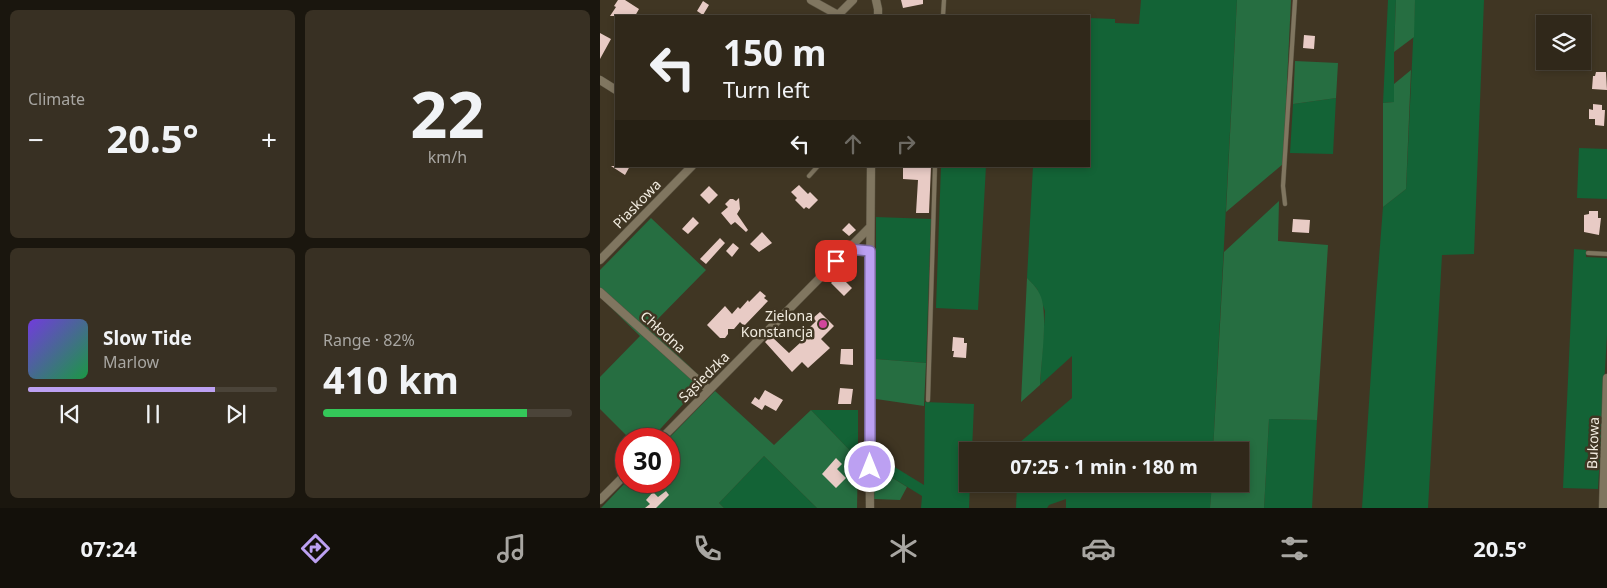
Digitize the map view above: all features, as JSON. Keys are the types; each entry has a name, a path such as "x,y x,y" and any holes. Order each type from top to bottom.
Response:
{"street":[{"path":"811,0 836,15"},
{"path":"839,15 853,0"},
{"path":"876,0 878,15"},
{"path":"600,80 615,89"},
{"name":"Piaskowa","path":"600,260 691,167"},
{"path":"870,508 871,167"},
{"name":"Sąsiedzka","path":"672,428 870,227"},
{"path":"848,249 870,251"},
{"name":"Chłodna","path":"600,292 709,390"},
{"name":"Bukowa","path":"1603,508 1607,378"},
{"path":"600,500 615,485"}],"lane":[{"path":"943,15 944,0"},
{"path":"1285,204 1283,186 1295,0"},
{"path":"809,176 817,167"},
{"path":"928,400 935,167"},
{"path":"1588,253 1607,254"}],"green space":[{"path":"1141,0 1237,0 1213,442 1020,442 1072,398 1072,356 1040,385 1045,311 1037,289 1027,278 1033,167 1090,167 1090,18 1115,19 1115,23 1139,24"},
{"path":"1237,0 1291,0 1283,164 1226,212"},
{"path":"1388,0 1396,0 1394,102 1383,103"},
{"path":"1396,0 1415,0 1414,37 1394,52"},
{"path":"1415,0 1484,0 1474,254 1442,255 1428,508 1362,508 1383,207 1406,189"},
{"path":"1295,61 1338,63 1336,98 1293,104"},
{"path":"1411,70 1406,189 1383,207 1383,103 1394,102 1394,84"},
{"path":"1336,98 1333,154 1290,153 1293,104"},
{"path":"1579,148 1607,149 1607,199 1577,198"},
{"path":"941,167 986,167 978,310 936,308"},
{"path":"1279,201 1278,241 1328,245 1317,420 1269,419 1264,508 1210,508 1211,492 1249,492 1249,442 1213,442 1224,252"},
{"path":"876,217 931,219 926,363 876,359"},
{"path":"651,218 706,270 649,328 707,383 696,390 661,428 619,428 600,409 600,377 640,336 600,297 600,270"},
{"path":"1574,249 1586,250 1586,257 1607,258 1607,335 1598,489 1563,488"},
{"path":"1027,278 1037,289 1041,297 1044,316 1043,340 1040,385 1021,402"},
{"path":"876,359 926,363 924,406 876,399"},
{"path":"715,391 774,445 811,410 858,459 857,508 817,508 764,456 719,503 724,508 601,508 615,493 680,493 679,428"},
{"path":"925,402 974,404 972,442 959,442 959,492 970,492 969,508 921,508 922,496 875,467 875,455 924,485"},
{"path":"811,410 858,410 858,459"},
{"path":"1269,419 1317,420 1312,508 1264,508"},
{"path":"764,456 817,508 724,508 719,503"},
{"path":"875,467 907,487 900,500 874,499"},
{"path":"1017,492 1211,492 1210,508 1066,508 1066,499 1049,505 1047,508 1016,508"}],"building":[{"path":"618,0 625,0 639,9 636,15 610,16 616,7 614,6"},
{"path":"901,0 923,0 923,4 903,8"},
{"path":"703,1 709,5 703,15 697,11"},
{"path":"600,33 611,39 600,59"},
{"path":"1304,35 1315,36 1314,49 1303,48"},
{"path":"1596,72 1606,72 1607,90 1592,89 1593,76 1595,76"},
{"path":"1593,104 1602,105 1602,110 1605,110 1604,126 1595,125 1595,119 1589,119 1589,109 1593,110"},
{"path":"611,166 629,167 625,175"},
{"path":"903,167 931,167 929,213 916,213 918,180 903,179"},
{"path":"799,185 818,200 809,209 806,207 804,209 795,200 797,198 791,192"},
{"path":"709,186 718,195 709,204 700,195"},
{"path":"739,198 740,209 737,214 748,230 746,232 735,222 731,225 721,213 728,207 725,204 730,199 736,201"},
{"path":"1589,211 1598,211 1598,218 1601,218 1599,235 1584,232 1584,215 1589,214"},
{"path":"693,217 699,223 688,234 682,229"},
{"path":"1293,219 1310,220 1309,233 1292,232"},
{"path":"849,223 856,230 849,236 842,230"},
{"path":"762,232 772,243 759,252 750,244"},
{"path":"720,238 725,243 706,264 700,259"},
{"path":"733,243 739,248 732,257 726,251"},
{"path":"839,275 852,288 844,296 831,283"},
{"path":"760,291 766,296 764,298 768,301 744,326 740,322 734,329 728,329 728,334 725,338 720,338 707,325 725,306 732,314 738,307 740,309"},
{"path":"820,312 834,326 821,339 830,348 808,368 802,362 792,372 765,342 771,336 789,353 813,331 810,327 816,321 813,318"},
{"path":"953,337 964,338 964,343 967,343 966,358 953,357"},
{"path":"841,349 853,349 853,365 840,364"},
{"path":"840,388 853,389 851,404 838,404"},
{"path":"765,390 783,400 776,411 765,405 762,410 751,403 755,397 759,400"},
{"path":"836,458 842,464 837,469 846,478 836,488 822,474"},
{"path":"652,493 658,497 663,493 669,495 656,508 645,508 650,504 646,500"}],"place":[{"name":"Zielona Konstancja","path":"823,324"}],"route":[{"path":"836,261 848,249 870,251 870,467"}]}
